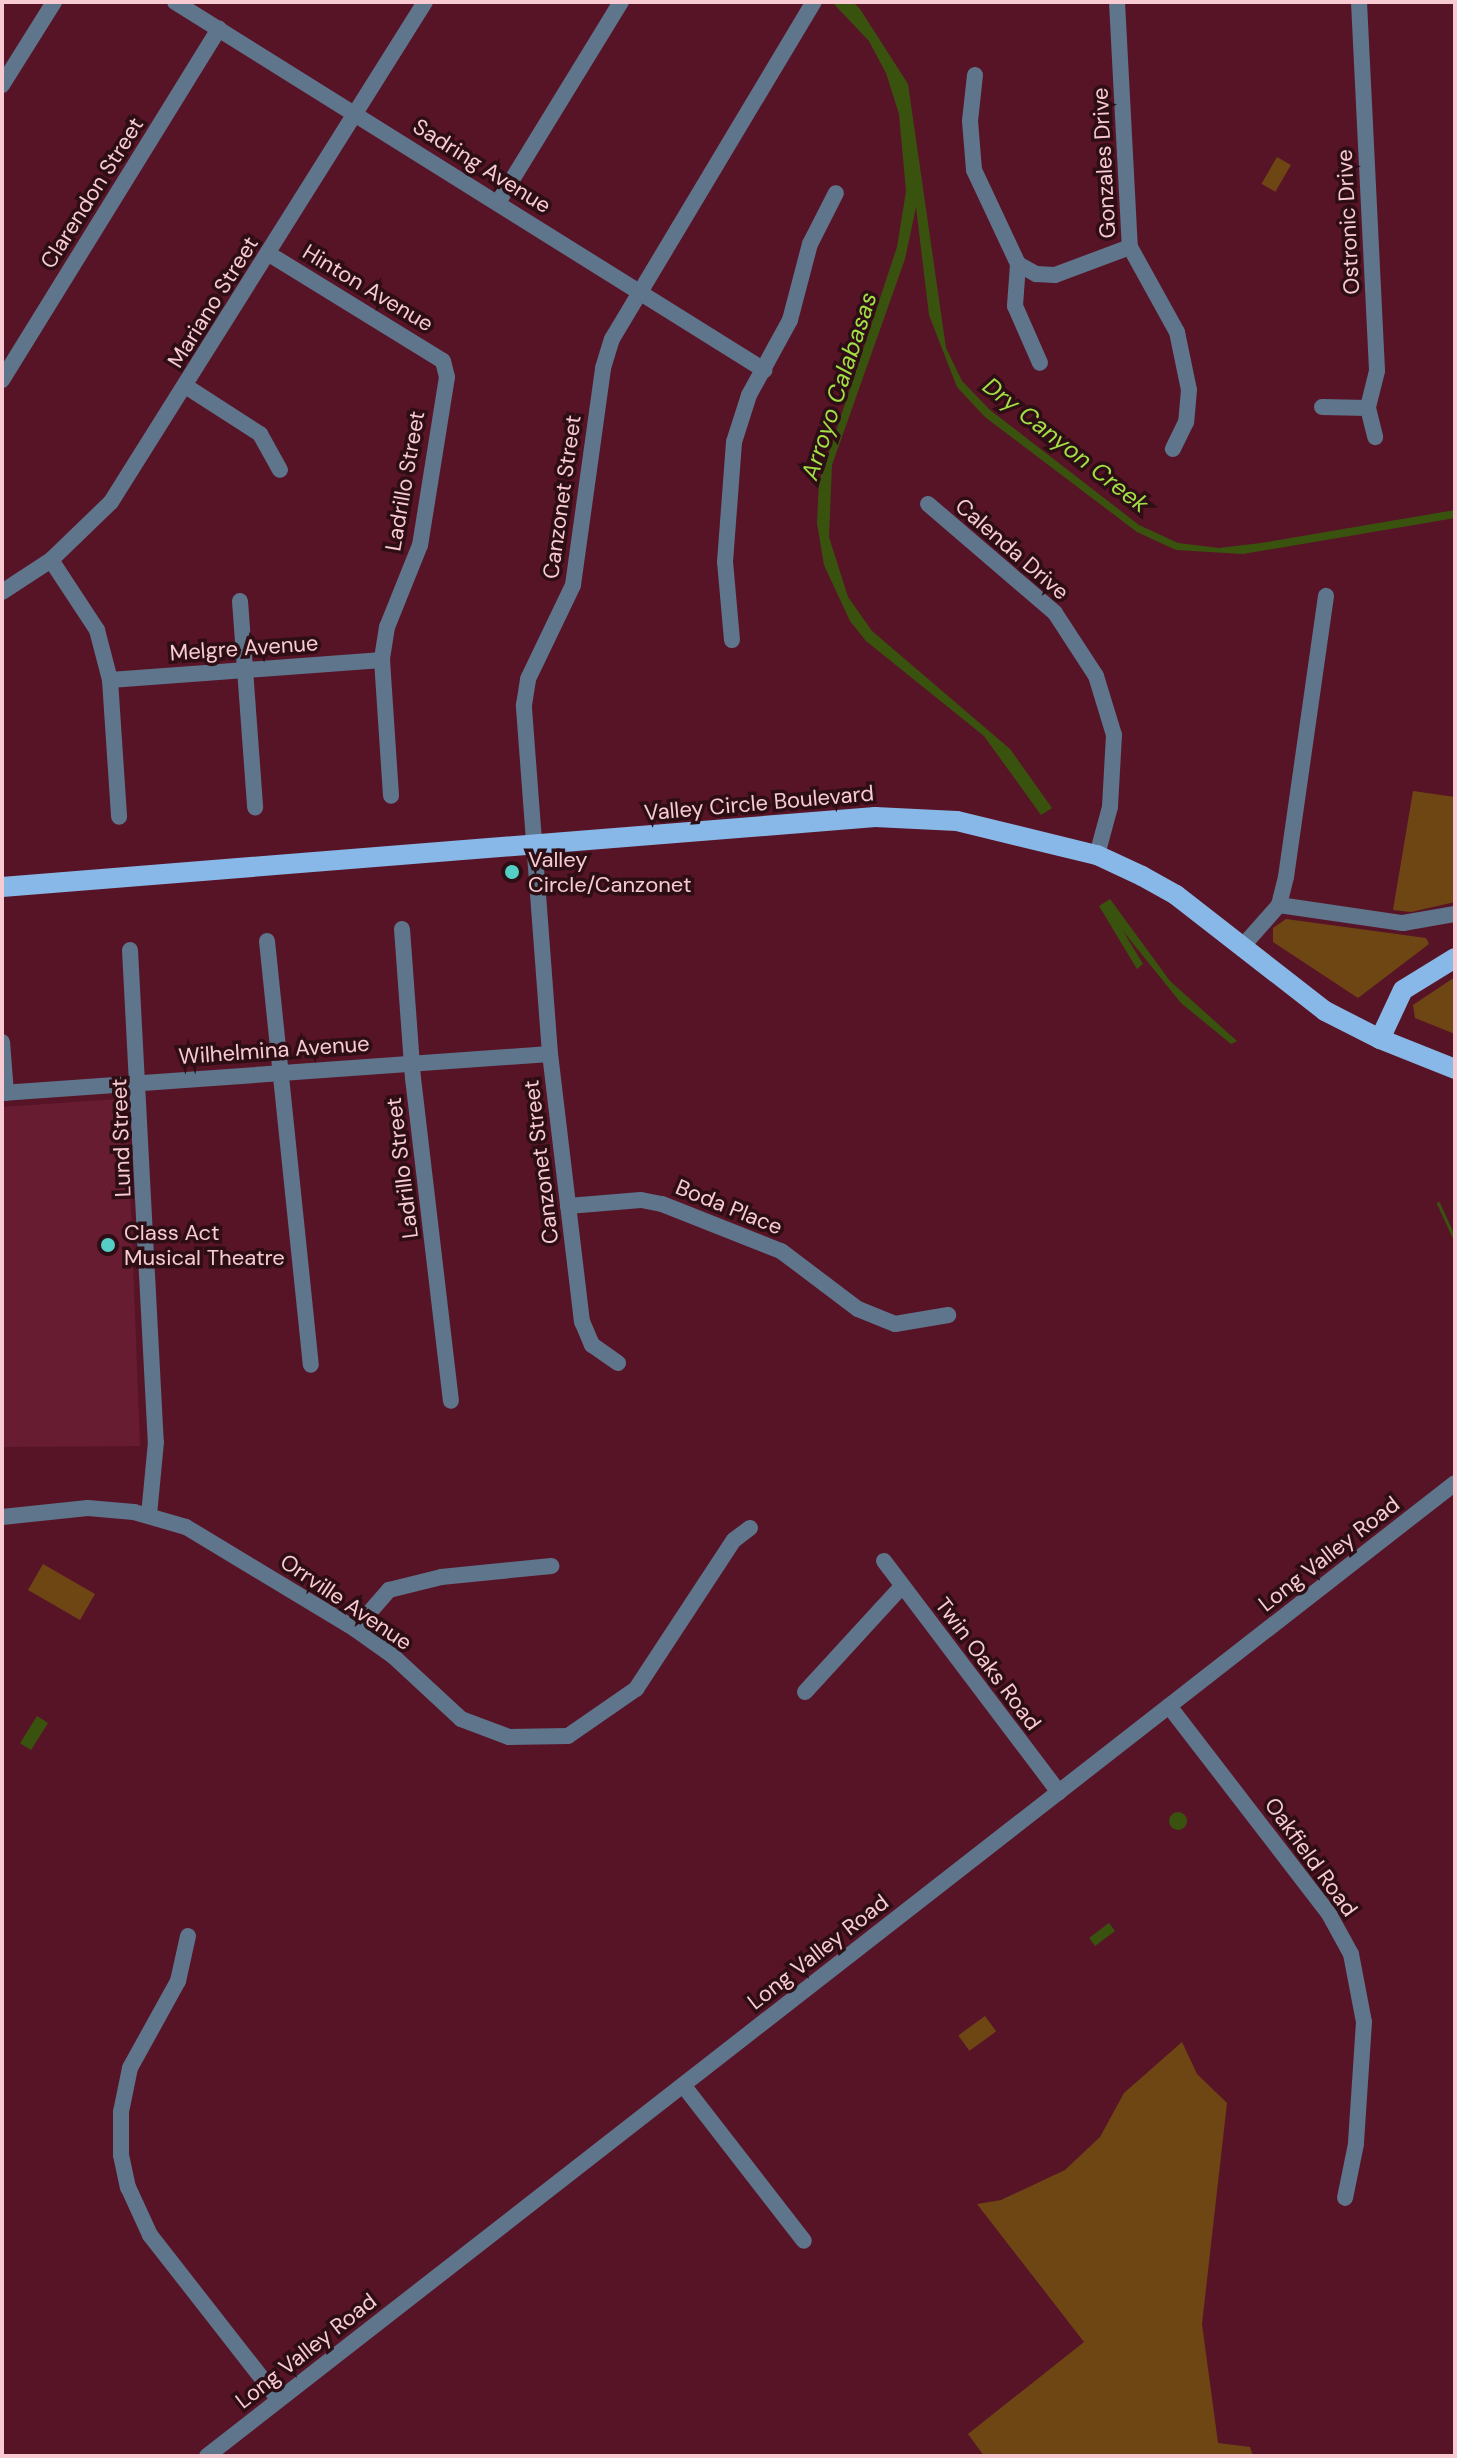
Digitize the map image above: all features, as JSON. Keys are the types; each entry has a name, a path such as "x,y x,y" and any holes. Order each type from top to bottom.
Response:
{"main road":[{"name":"Valley Circle Boulevard","path":"2,887 902,817 1007,829 1097,855 1176,895 1287,986 1380,1039 1455,1069"},
{"path":"1380,1039 1403,990 1455,958"}],"street":[{"path":"2,85 54,2"},
{"name":"Sadring Avenue","path":"175,2 499,201 764,370"},
{"name":"Mariano Street","path":"2,592 51,560 111,502 187,387 425,2"},
{"path":"499,201 621,2"},
{"name":"Canzonet Street","path":"618,1363 586,1336 550,1054 524,705 528,679 573,585 603,368 612,339 814,2"},
{"name":"Gonzales Drive","path":"1117,2 1130,247 1177,332 1185,362 1186,422 1173,449"},
{"name":"Ostronic Drive","path":"1359,2 1377,371 1368,408 1375,437"},
{"name":"Clarendon Street","path":"2,380 219,29"},
{"path":"975,75 970,121 974,170 1018,264 1015,306 1040,363"},
{"path":"732,640 725,562 734,442 749,395 790,320 810,244 836,193"},
{"path":"1018,264 1036,274 1055,275 1130,247"},
{"name":"Hinton Avenue","path":"269,254 443,361"},
{"name":"Ladrillo Street","path":"391,796 382,660 387,627 420,545 447,377 443,361"},
{"path":"187,387 260,434 280,470"},
{"path":"1322,407 1368,408"},
{"name":"Calenda Drive","path":"928,504 1055,613 1096,676 1114,735 1110,807 1097,855"},
{"path":"51,560 97,630 110,680 119,817"},
{"path":"1241,948 1279,905 1326,596"},
{"path":"240,601 255,807"},
{"name":"Melgre Avenue","path":"110,680 382,660"},
{"path":"1279,905 1403,923 1455,914"},
{"name":"Ladrillo Street","path":"402,929 412,1062 451,1401"},
{"path":"267,941 277,1070 311,1365"},
{"name":"Lund Street","path":"130,950 140,1082 156,1442 149,1515"},
{"path":"2,1042 4,1093"},
{"name":"Wilhelmina Avenue","path":"4,1093 277,1070 550,1054"},
{"name":"Boda Place","path":"568,1206 641,1200 662,1204 781,1251 858,1309 895,1324 948,1315"},
{"name":"Long Valley Road","path":"207,2456 1455,1483"},
{"name":"Orrville Avenue","path":"2,1517 88,1508 149,1515 204,1536 355,1629 393,1656 461,1719 509,1737 568,1736 636,1689 734,1540 750,1528"},
{"name":"Twin Oaks Road","path":"884,1561 1059,1792"},
{"path":"355,1629 389,1590 441,1577 551,1566"},
{"path":"805,1692 902,1586"},
{"name":"Oakfield Road","path":"1169,1706 1329,1914 1351,1954 1364,2022 1356,2144 1345,2198"},
{"path":"188,1936 178,1981 130,2068 121,2112 121,2155 128,2187 150,2235 279,2400"},
{"path":"683,2085 804,2241"}],"shaded area":[{"path":"832,2 853,2 860,9 908,84 946,348 962,381 990,410 1139,525 1178,543 1219,548 1261,543 1455,510 1455,518 1243,554 1176,550 1137,532 985,417 957,387 929,315 916,207 905,259 832,465 829,537 848,597 872,631 1010,749 1052,808 1041,815 984,736 866,641 850,621 824,565 817,523 819,482 897,247 906,191 899,114 886,73 869,41"},
{"path":"1277,157 1291,165 1275,192 1262,184"},
{"path":"1413,791 1455,797 1455,902 1411,912 1393,910"},
{"path":"1110,899 1170,981 1237,1041 1231,1044 1181,1003 1123,931 1143,964 1137,969 1099,906"},
{"path":"1286,919 1426,938 1429,944 1358,998 1273,942 1273,928"},
{"path":"1455,977 1455,1034 1415,1018 1413,1005"},
{"path":"119,1099 127,1106 140,1446 2,1447 2,1107"},
{"path":"43,1564 95,1594 80,1620 28,1590"},
{"path":"37,1716 48,1723 31,1750 20,1743"},
{"path":"1178,1812 1187,1821 1178,1830 1169,1821"},
{"path":"1109,1923 1115,1931 1095,1946 1089,1938"},
{"path":"985,2016 996,2031 969,2051 958,2035"},
{"path":"1182,2042 1197,2074 1227,2103 1202,2324 1218,2443 1250,2447 1253,2456 984,2456 968,2434 1084,2342 977,2204 1001,2200 1065,2170 1100,2137 1124,2093"}],"waterway":[{"name":"Arroyo Calabasas","path":"1438,1203 1455,1240"}],"place":[{"name":"Valley Circle/Canzonet","path":"512,872"},
{"name":"Class Act Musical Theatre","path":"108,1245"}],"water label":[{"name":"Dry Canyon Creek","path":"1066,445"}]}
